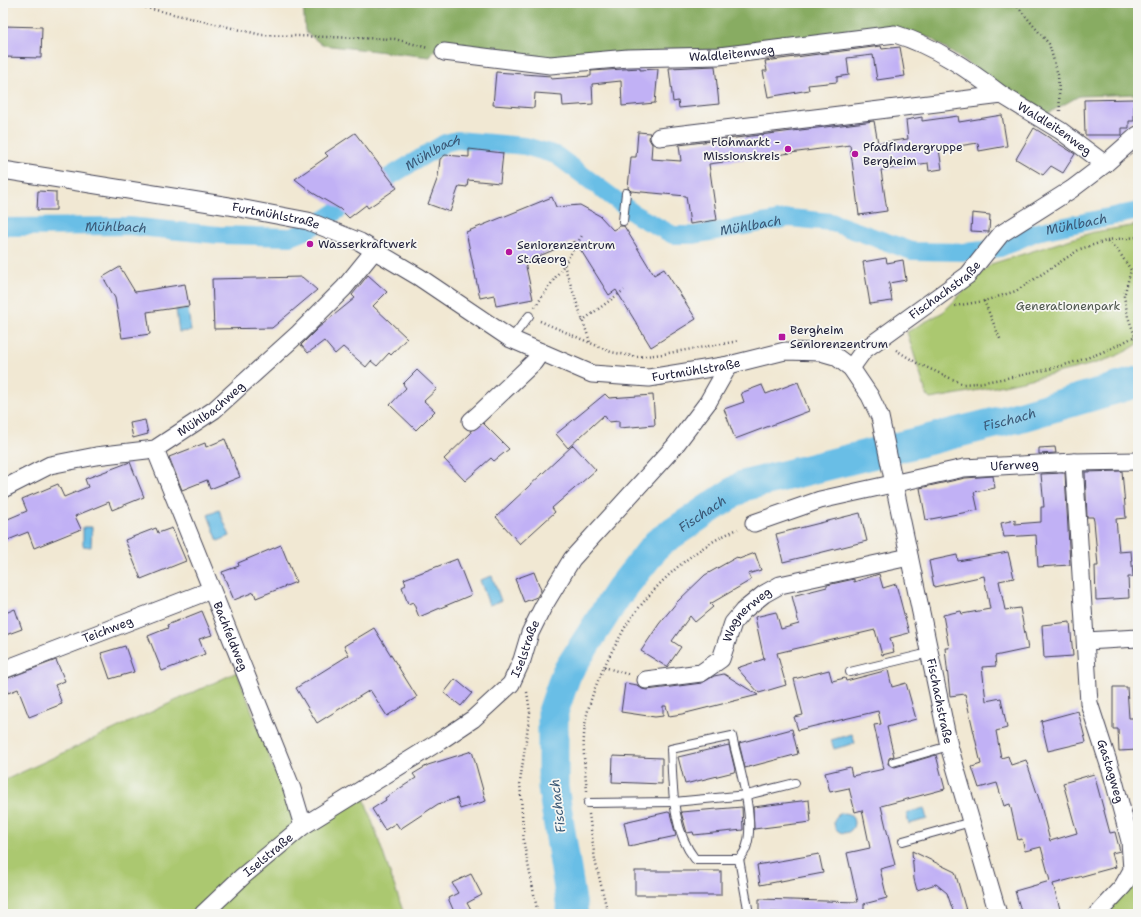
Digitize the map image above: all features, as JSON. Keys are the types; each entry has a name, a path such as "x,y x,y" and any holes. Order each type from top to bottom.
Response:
{"street":[{"name":"Waldleitenweg","path":"444,52 550,65 628,58 719,56 895,34 917,41 970,71 1002,95 1061,131 1105,164"},
{"path":"659,137 1002,95"},
{"name":"Fischachstraße","path":"998,914 949,746 880,417 870,396 851,368 864,350 936,300 968,275 982,260 1001,234 1072,189 1105,164 1138,135"},
{"name":"Furtmühlstraße","path":"3,170 229,206 308,221 336,231 374,250 419,277 511,339 592,374 649,378 729,365 785,351 821,352 835,356 851,368"},
{"name":"Mühlbachweg","path":"3,489 50,466 96,456 155,449 214,410 299,333 344,288 374,250"},
{"path":"470,421 534,362 541,352"},
{"name":"Iselstraße","path":"203,914 243,876 303,826 473,719 511,684 522,660 530,633 543,607 572,559 674,447 708,402 729,365"},
{"name":"Bachfeldweg","path":"155,449 292,789 303,826"},
{"name":"Uferweg","path":"894,485 964,468 1074,462 1138,461"},
{"name":"Gastagweg","path":"1074,462 1089,703 1113,777 1130,841 1132,870 1123,886 1097,914"},
{"path":"754,523 820,500 894,485"},
{"name":"Wagnerweg","path":"646,680 701,673 721,659 733,623 743,611 764,594 780,585 909,557"},
{"name":"Teichweg","path":"3,670 211,590"},
{"path":"1086,641 1138,638"}],"lane":[{"path":"623,221 626,193"},
{"path":"511,339 529,316"},
{"path":"850,672 929,653"},
{"path":"732,736 742,783 747,795 750,838 745,853 739,859 695,859 686,847 674,802 671,749 732,736"},
{"path":"892,762 949,746"},
{"path":"588,803 674,802 747,795 795,783"},
{"path":"903,841 970,822"},
{"path":"739,859 749,914"}],"path":[{"path":"126,3 262,35 395,39 444,52"},
{"path":"1017,3 1017,6 1049,44 1058,74 1061,131"},
{"path":"529,316 583,234"},
{"path":"936,300 954,306 984,301 1016,291 1080,249 1106,240 1138,237"},
{"path":"1106,240 1117,250 1131,270 1124,296 1128,317 1134,336"},
{"path":"564,265 590,342"},
{"path":"582,321 624,290"},
{"path":"984,301 1001,341"},
{"path":"896,350 916,363 963,384 978,383 1070,364 1117,346 1138,334"},
{"path":"608,914 595,860 584,758 585,725 593,693 604,666 631,618 662,580 720,536 754,523"},
{"path":"604,666 646,680"},
{"path":"526,690 530,712 520,782 524,844 538,914"}],"green space":[{"path":"303,3 1138,3 1138,94 1079,96 1045,115 930,38 895,28 848,30 727,52 549,62 441,41 430,57 322,45 305,31"},
{"name":"Generationenpark","path":"1138,225 1138,344 1119,355 1074,369 961,394 930,399 927,396 907,332 943,312 991,264 1094,232"},
{"path":"237,672 300,837 363,795 404,914 3,914 3,781"},
{"path":"1138,879 1138,914 1103,914"}],"water":[{"path":"188,309 191,331 179,332 176,310"},
{"path":"219,510 230,536 218,541 208,515"},
{"path":"83,527 92,527 91,547 83,546"},
{"path":"492,576 501,601 489,605 480,580"},
{"path":"852,734 855,743 834,749 831,740"},
{"path":"924,808 927,819 909,824 906,813"},
{"path":"844,813 851,816 854,823 851,830 844,833 837,830 834,823 837,816"}],"building":[{"path":"3,26 42,27 41,58 3,57"},
{"path":"881,46 882,49 900,47 905,76 877,80 873,55 847,58 849,75 837,77 837,82 808,85 809,90 768,97 763,71 767,71 765,61"},
{"path":"715,66 719,104 679,108 678,101 673,102 669,68"},
{"path":"640,68 640,70 658,69 655,103 622,106 621,81 592,84 593,104 563,106 562,95 535,93 534,108 493,105 496,72 551,76 551,79 591,76 591,71"},
{"path":"1134,99 1134,121 1129,121 1129,128 1122,128 1122,135 1085,135 1084,100"},
{"path":"1002,115 1007,146 979,151 978,143 939,149 942,169 929,171 928,163 881,170 887,211 859,215 850,145 709,164 717,220 690,224 686,196 631,191 628,188 631,157 636,157 638,132 650,133 649,139 652,144 651,159 681,161 679,145 874,121 878,143 908,139 906,120 922,117 922,121 958,116 959,122"},
{"path":"1034,128 1075,154 1063,173 1051,166 1043,175 1016,159"},
{"path":"355,133 397,188 368,208 366,205 349,218 340,209 313,193 295,179 328,156 325,153"},
{"path":"469,149 503,153 500,183 468,180 467,187 459,186 450,212 428,204 438,177 440,159 445,155 469,157"},
{"path":"38,191 56,192 56,210 37,210"},
{"path":"552,197 556,207 580,205 600,216 613,230 620,226 624,226 654,275 664,269 696,319 651,347 616,290 609,295 575,241 525,262 533,299 496,306 494,295 480,298 466,232"},
{"path":"972,213 990,215 989,232 971,231"},
{"path":"886,258 887,263 903,260 906,280 889,283 892,301 870,304 863,262"},
{"path":"120,267 135,292 185,284 189,306 147,312 150,334 122,338 115,298 103,277"},
{"path":"368,275 387,292 373,306 407,338 391,355 389,353 377,366 371,361 366,367 343,347 335,354 324,341 308,353 301,345 318,328 355,298 352,295"},
{"path":"302,277 317,290 272,328 214,329 212,279"},
{"path":"417,370 437,389 424,401 435,411 416,430 390,405 406,388 403,384"},
{"path":"798,382 809,411 735,439 724,409 744,402 741,393 762,385 766,394"},
{"path":"605,394 609,398 653,395 655,425 619,428 619,421 609,422 604,415 568,448 556,434"},
{"path":"145,420 148,434 133,438 130,423"},
{"path":"483,423 509,449 494,461 491,458 465,481 444,459 471,433 470,431"},
{"path":"225,439 240,477 210,489 207,480 182,490 169,457 205,443 206,447"},
{"path":"573,445 596,470 552,508 555,512 520,544 496,517"},
{"path":"1055,447 1056,453 1039,454 1039,448"},
{"path":"130,462 144,497 112,510 109,502 75,516 81,529 34,548 28,532 3,542 3,521 27,511 22,499 58,484 64,497 88,487 85,479"},
{"path":"1122,471 1126,518 1116,519 1119,552 1131,551 1133,577 1128,577 1129,598 1096,600 1095,566 1098,566 1094,521 1093,517 1087,517 1085,472"},
{"path":"1065,473 1070,565 1038,567 1036,535 1004,537 1001,523 1015,520 1015,524 1041,522 1041,507 1044,507 1041,474"},
{"path":"993,476 995,488 974,492 978,510 926,520 920,488 965,478"},
{"path":"860,513 867,541 783,562 776,534"},
{"path":"156,528 158,533 172,528 186,561 141,579 125,540"},
{"path":"281,545 296,582 256,598 254,592 234,600 222,572 239,566 238,563"},
{"path":"1008,552 1014,578 999,581 1005,610 1020,608 1028,649 995,656 996,666 982,667 986,701 1001,698 1007,728 996,731 1001,758 1008,756 1011,765 1026,760 1040,802 1050,841 1077,833 1063,783 1094,774 1110,833 1115,832 1120,851 1112,853 1116,867 1053,884 1060,909 1043,914 1022,914 1015,891 1050,881 1041,847 1025,851 1022,839 1018,840 1010,804 1004,806 997,783 979,788 972,767 981,764 965,694 950,696 945,648 949,648 943,615 961,611 962,614 990,609 984,576 934,587 929,561 957,555 958,561"},
{"path":"755,553 761,570 748,574 751,580 710,604 713,607 695,622 690,616 672,641 681,647 667,667 641,651 659,624 677,602 705,575 737,557 739,559"},
{"path":"457,559 471,595 419,617 413,602 408,604 402,587 406,585 404,579"},
{"path":"534,572 541,590 537,597 524,602 515,579"},
{"path":"879,574 883,588 896,584 909,633 890,638 894,652 882,655 875,630 777,653 786,685 759,693 737,668 764,659 755,617 776,612 781,629 799,624 792,596 827,587 827,585 854,579 854,582"},
{"path":"15,609 22,629 3,636 3,614"},
{"path":"202,611 212,635 199,639 205,654 162,671 148,636 168,628 167,625"},
{"path":"1070,622 1073,656 1044,658 1042,625"},
{"path":"374,628 417,697 387,716 370,690 317,723 296,688 349,655 344,646"},
{"path":"125,646 134,672 110,679 101,653"},
{"path":"56,660 65,681 55,685 62,704 29,717 18,689 8,693 3,680"},
{"path":"829,670 832,681 845,678 846,681 888,670 892,687 906,683 916,719 887,727 894,756 889,758 888,764 895,767 936,755 945,789 881,806 895,865 880,869 887,898 864,904 864,914 759,912 759,899 858,902 847,853 870,848 862,810 855,812 849,788 830,792 825,773 850,767 852,776 884,769 874,725 881,724 878,711 798,730 794,717 803,715 794,679"},
{"path":"724,674 758,695 669,716 666,706 663,706 663,716 655,717 621,712 625,683 637,685 642,689 647,690 702,683 714,676"},
{"path":"455,679 472,693 461,706 444,693"},
{"path":"1113,687 1127,687 1129,718 1138,718 1138,750 1119,751 1118,729 1113,729"},
{"path":"1078,711 1086,742 1048,751 1041,721"},
{"path":"792,729 798,754 745,768 739,743"},
{"path":"729,745 735,770 734,772 685,784 678,757"},
{"path":"472,751 486,801 460,809 457,798 438,804 400,829 396,823 385,830 372,809 386,800 385,798 416,778 413,774 428,765"},
{"path":"613,756 662,758 662,784 612,782"},
{"path":"809,800 811,822 754,829 753,807"},
{"path":"742,807 743,830 694,835 693,832 687,833 681,812"},
{"path":"668,812 670,813 676,836 629,846 624,822"},
{"path":"912,851 955,872 967,914 954,914 947,893 936,884 917,890 914,879"},
{"path":"819,854 823,873 760,885 757,865"},
{"path":"635,871 721,871 721,895 635,895"},
{"path":"471,874 482,895 467,903 473,914 455,914 448,898 458,893 452,883"}],"waterway":[{"name":"Mühlbach","path":"389,177 445,143 457,140 525,146 556,155 636,215 673,235 694,235 790,218 831,222 912,251 966,252 1000,248 1036,232 1138,211"},
{"name":"Mühlbach","path":"3,227 128,226 219,235 291,237 306,231 340,209"},
{"name":"Fischach","path":"573,914 553,787 553,712 566,674 618,593 658,543 743,486 1015,418 1138,382"}],"place":[{"name":"Flohmarkt - Missionskreis","path":"788,149"},
{"name":"Pfadfindergruppe Bergheim","path":"855,154"},
{"name":"Wasserkraftwerk","path":"310,244"},
{"name":"Seniorenzentrum St.Georg","path":"509,252"},
{"name":"Bergheim Seniorenzentrum","path":"782,337"}]}
